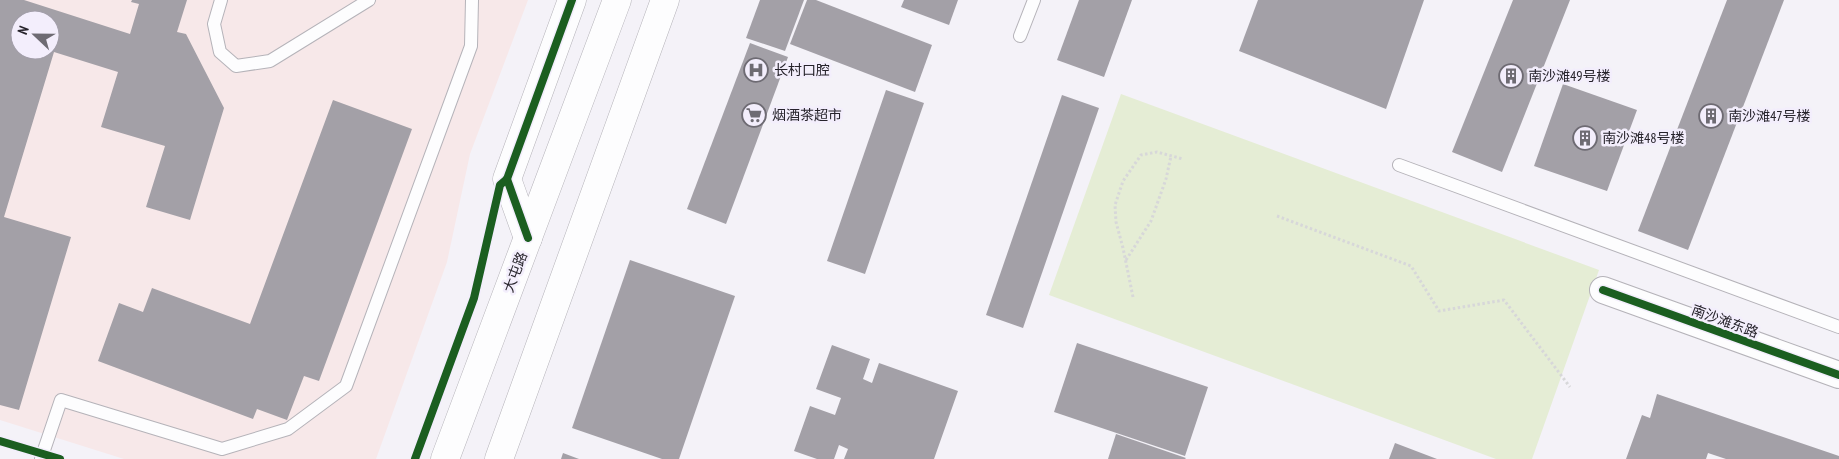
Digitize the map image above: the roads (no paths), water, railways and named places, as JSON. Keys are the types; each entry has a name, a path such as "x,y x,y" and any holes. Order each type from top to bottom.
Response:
{"main road":[{"path":"528,238 507,179 572,0"},
{"name":"大屯路","path":"445,459 617,0"},
{"path":"499,459 665,0"}],"street":[{"name":"南沙滩东路","path":"1603,290 1839,375"}],"lane":[{"path":"221,0 214,24 220,52 236,66 270,61 369,0"},
{"path":"41,459 61,400 222,449 288,429 346,386 471,46 472,0"},
{"path":"1020,36 1034,0"},
{"path":"1399,165 1839,327"}],"place":[{"name":"长村口腔","path":"756,70"},
{"name":"南沙滩49号楼","path":"1511,76"},
{"name":"烟酒茶超市","path":"754,115"},
{"name":"南沙滩47号楼","path":"1711,116"},
{"name":"南沙滩48号楼","path":"1585,138"}]}
